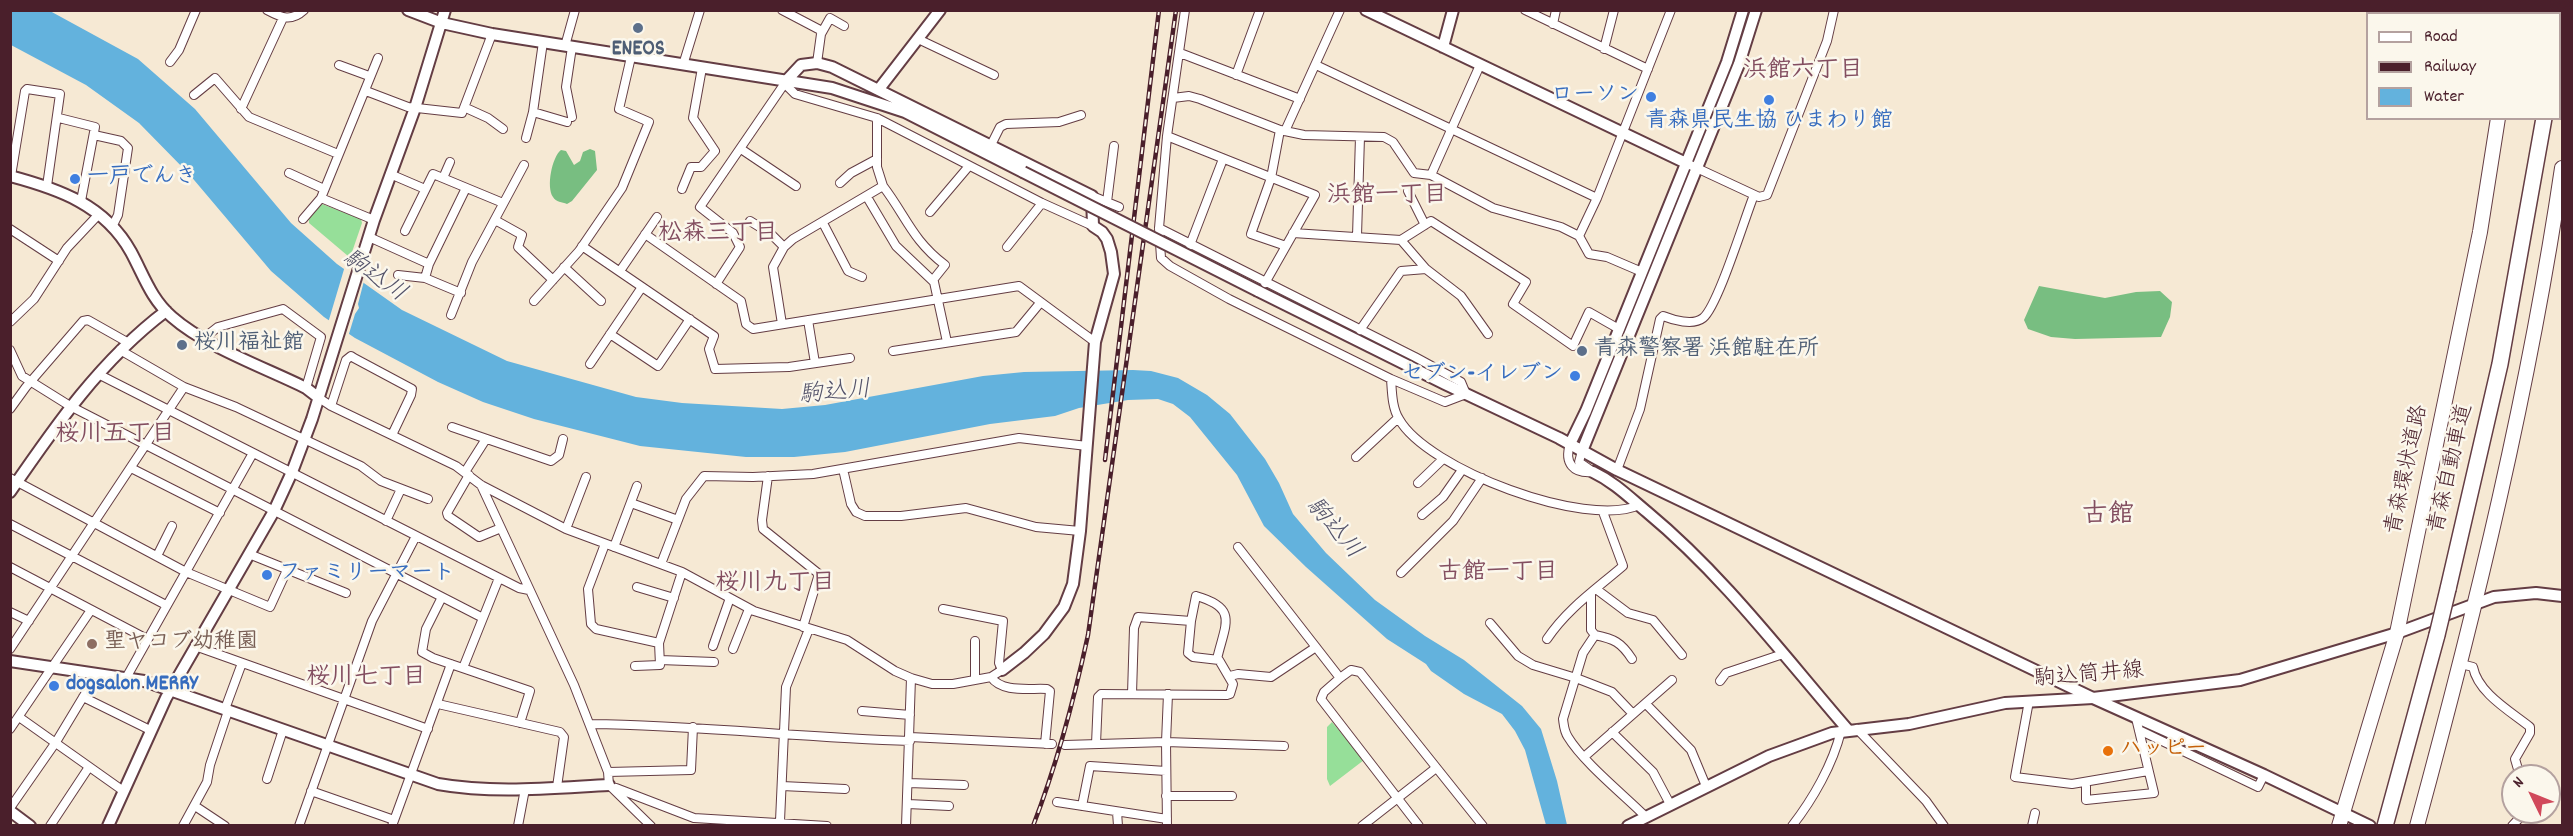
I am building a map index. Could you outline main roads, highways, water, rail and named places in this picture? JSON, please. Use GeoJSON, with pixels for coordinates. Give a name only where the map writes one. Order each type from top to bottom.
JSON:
{"type":"FeatureCollection","features":[{"type":"Feature","properties":{"kind":"highway","name":"青森環状道路"},"geometry":{"type":"LineString","coordinates":[[2341,819],[2397,633],[2480,232],[2498,120]]}},
{"type":"Feature","properties":{"kind":"highway","name":"青森自動車道"},"geometry":{"type":"LineString","coordinates":[[2385,825],[2437,635],[2500,364],[2544,120]]}},
{"type":"Feature","properties":{"kind":"highway"},"geometry":{"type":"LineString","coordinates":[[2417,825],[2461,664],[2520,409],[2562,168]]}},
{"type":"Feature","properties":{"kind":"water"},"geometry":{"type":"Polygon","coordinates":[[[11,11],[50,11],[138,59],[195,109],[291,223],[337,264],[402,310],[507,361],[636,397],[682,403],[782,409],[825,405],[983,376],[1024,372],[1133,370],[1151,371],[1178,378],[1207,395],[1230,414],[1265,459],[1293,514],[1326,553],[1375,600],[1425,636],[1464,660],[1522,706],[1541,729],[1557,781],[1567,825],[1546,825],[1525,750],[1515,731],[1502,714],[1464,694],[1431,671],[1426,664],[1387,639],[1306,567],[1264,526],[1237,475],[1190,417],[1173,404],[1158,399],[1128,400],[1079,408],[1055,416],[990,424],[845,452],[794,457],[746,457],[640,446],[534,419],[483,402],[438,382],[355,338],[324,317],[271,271],[189,174],[139,123],[86,85],[11,45],[11,11]]]}},
{"type":"Feature","properties":{"kind":"railway"},"geometry":{"type":"LineString","coordinates":[[1105,460],[1159,10]]}},
{"type":"Feature","properties":{"kind":"railway"},"geometry":{"type":"LineString","coordinates":[[1033,826],[1064,732],[1088,635],[1176,10]]}},
{"type":"Feature","properties":{"kind":"place","name":"ENEOS"},"geometry":{"type":"Point","coordinates":[638,28]}},
{"type":"Feature","properties":{"kind":"place","name":"ローソン"},"geometry":{"type":"Point","coordinates":[1651,97]}},
{"type":"Feature","properties":{"kind":"place","name":"青森県民生協 ひまわり館"},"geometry":{"type":"Point","coordinates":[1769,100]}},
{"type":"Feature","properties":{"kind":"place","name":"一戸でんき"},"geometry":{"type":"Point","coordinates":[75,179]}},
{"type":"Feature","properties":{"kind":"place","name":"桜川福祉館"},"geometry":{"type":"Point","coordinates":[182,345]}},
{"type":"Feature","properties":{"kind":"place","name":"青森警察署 浜館駐在所"},"geometry":{"type":"Point","coordinates":[1582,351]}},
{"type":"Feature","properties":{"kind":"place","name":"セブン-イレブン"},"geometry":{"type":"Point","coordinates":[1575,376]}},
{"type":"Feature","properties":{"kind":"place","name":"ファミリーマート"},"geometry":{"type":"Point","coordinates":[267,575]}},
{"type":"Feature","properties":{"kind":"place","name":"聖ヤコブ幼稚園"},"geometry":{"type":"Point","coordinates":[92,644]}},
{"type":"Feature","properties":{"kind":"place","name":"dogsalon MERRY"},"geometry":{"type":"Point","coordinates":[54,686]}},
{"type":"Feature","properties":{"kind":"place","name":"ハッピー"},"geometry":{"type":"Point","coordinates":[2108,751]}},
{"type":"Feature","properties":{"kind":"district","name":"浜館六丁目"},"geometry":{"type":"Point","coordinates":[1803,73]}},
{"type":"Feature","properties":{"kind":"district","name":"浜館一丁目"},"geometry":{"type":"Point","coordinates":[1387,198]}},
{"type":"Feature","properties":{"kind":"district","name":"松森三丁目"},"geometry":{"type":"Point","coordinates":[718,236]}},
{"type":"Feature","properties":{"kind":"district","name":"桜川五丁目"},"geometry":{"type":"Point","coordinates":[115,437]}},
{"type":"Feature","properties":{"kind":"district","name":"古館"},"geometry":{"type":"Point","coordinates":[2108,517]}},
{"type":"Feature","properties":{"kind":"district","name":"古館一丁目"},"geometry":{"type":"Point","coordinates":[1498,575]}},
{"type":"Feature","properties":{"kind":"district","name":"桜川九丁目"},"geometry":{"type":"Point","coordinates":[775,586]}},
{"type":"Feature","properties":{"kind":"district","name":"桜川七丁目"},"geometry":{"type":"Point","coordinates":[366,680]}},
{"type":"Feature","properties":{"kind":"water label","name":"駒込川"},"geometry":{"type":"Point","coordinates":[373,278]}},
{"type":"Feature","properties":{"kind":"water label","name":"駒込川"},"geometry":{"type":"Point","coordinates":[835,395]}},
{"type":"Feature","properties":{"kind":"water label","name":"駒込川"},"geometry":{"type":"Point","coordinates":[1332,530]}}]}
